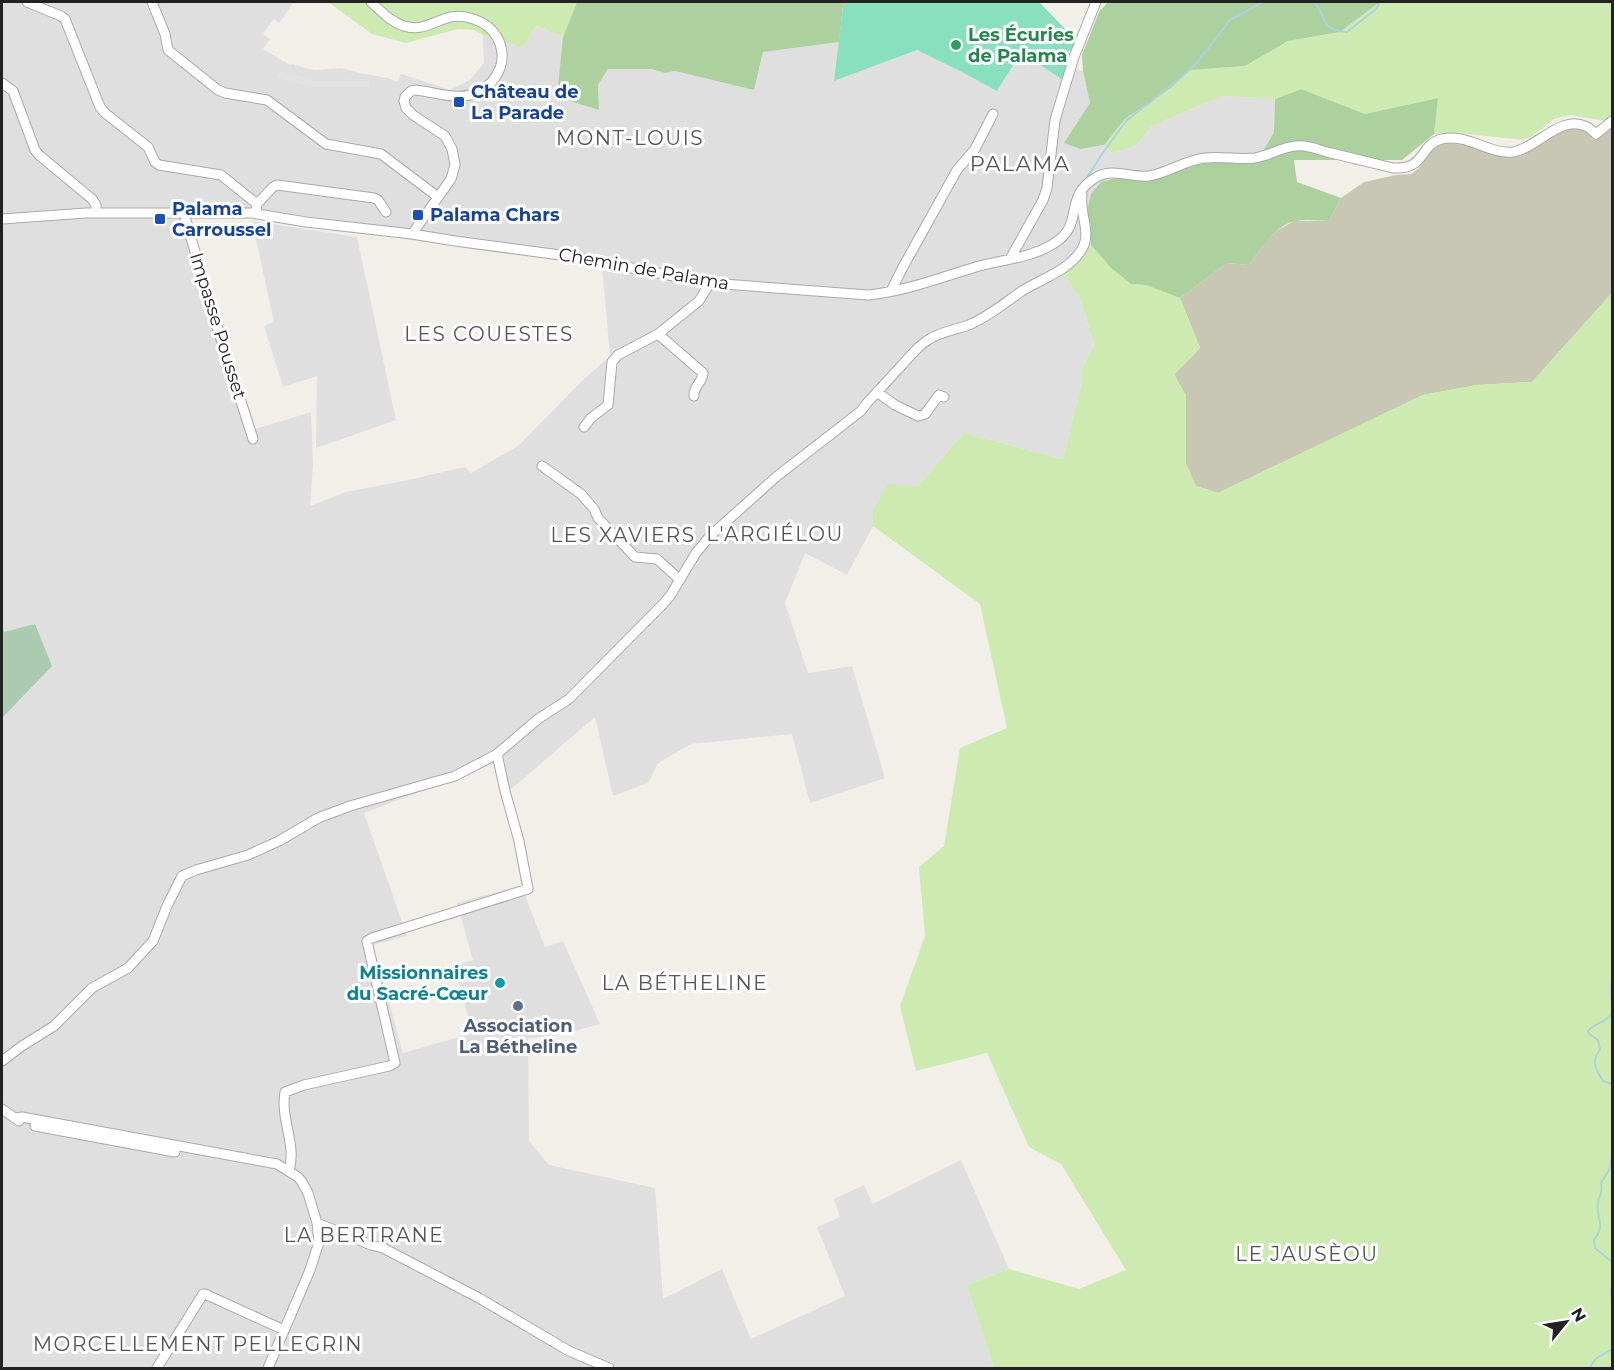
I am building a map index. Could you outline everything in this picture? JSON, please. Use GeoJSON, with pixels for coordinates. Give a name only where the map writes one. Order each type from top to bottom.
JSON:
{"type":"FeatureCollection","features":[{"type":"Feature","properties":{"kind":"street"},"geometry":{"type":"LineString","coordinates":[[27,2],[65,19],[100,107],[148,147],[155,162],[159,165],[222,175],[256,209],[277,185],[374,198],[386,212]]}},
{"type":"Feature","properties":{"kind":"street"},"geometry":{"type":"LineString","coordinates":[[152,2],[165,34],[168,51],[218,90],[267,100],[326,144],[381,154],[438,197]]}},
{"type":"Feature","properties":{"kind":"street"},"geometry":{"type":"LineString","coordinates":[[371,2],[389,18],[404,27],[420,28],[452,17],[468,18],[491,29],[499,41],[502,52],[500,68],[495,78],[484,89],[458,98],[416,90],[411,91],[405,97],[405,104],[409,112],[445,136],[452,149],[454,170],[451,179],[412,234]]}},
{"type":"Feature","properties":{"kind":"street"},"geometry":{"type":"LineString","coordinates":[[1010,259],[1043,200],[1047,188],[1055,120],[1074,57],[1096,2]]}},
{"type":"Feature","properties":{"kind":"street"},"geometry":{"type":"LineString","coordinates":[[2,83],[13,91],[35,150],[92,199],[96,205],[96,213]]}},
{"type":"Feature","properties":{"kind":"street"},"geometry":{"type":"LineString","coordinates":[[891,291],[957,170],[975,149],[993,114]]}},
{"type":"Feature","properties":{"kind":"street"},"geometry":{"type":"LineString","coordinates":[[2,1061],[54,1026],[92,988],[128,968],[153,941],[182,876],[248,855],[279,841],[318,818],[350,806],[455,776],[497,754],[538,719],[569,699],[670,596],[696,553],[710,536],[776,477],[861,411],[916,349],[928,339],[971,324],[1077,256],[1085,241],[1081,201],[1083,188],[1098,176],[1108,173],[1151,176],[1205,158],[1255,158],[1304,146],[1403,169],[1410,167],[1430,146],[1443,138],[1466,140],[1503,152],[1512,152],[1536,143],[1560,127],[1584,125],[1596,134],[1612,122]]}},
{"type":"Feature","properties":{"kind":"street","name":"Chemin de Palama"},"geometry":{"type":"LineString","coordinates":[[2,219],[96,213],[184,213],[256,209],[306,222],[575,257],[710,283],[868,295],[891,291],[1039,250],[1061,238],[1068,230],[1073,218],[1075,202],[1083,188]]}},
{"type":"Feature","properties":{"kind":"street","name":"Impasse Pousset"},"geometry":{"type":"LineString","coordinates":[[184,213],[212,311],[253,439]]}},
{"type":"Feature","properties":{"kind":"street"},"geometry":{"type":"LineString","coordinates":[[584,427],[591,418],[608,405],[612,362],[618,355],[658,334],[699,301],[710,283]]}},
{"type":"Feature","properties":{"kind":"street"},"geometry":{"type":"LineString","coordinates":[[658,334],[703,372],[703,378],[694,389],[694,396]]}},
{"type":"Feature","properties":{"kind":"street"},"geometry":{"type":"LineString","coordinates":[[877,392],[895,405],[918,416],[925,414],[939,395],[944,397]]}},
{"type":"Feature","properties":{"kind":"street"},"geometry":{"type":"LineString","coordinates":[[542,466],[581,494],[594,509],[597,518],[635,557],[657,559],[679,579]]}},
{"type":"Feature","properties":{"kind":"street"},"geometry":{"type":"LineString","coordinates":[[286,1170],[293,1159],[286,1119],[285,1092],[304,1085],[395,1063],[367,941],[528,889],[519,841],[497,754]]}},
{"type":"Feature","properties":{"kind":"street"},"geometry":{"type":"LineString","coordinates":[[2,1109],[21,1123],[69,1129],[286,1170],[298,1177],[308,1194],[317,1223],[318,1248],[268,1368]]}},
{"type":"Feature","properties":{"kind":"street"},"geometry":{"type":"LineString","coordinates":[[317,1223],[383,1248],[479,1298],[568,1351],[609,1368]]}},
{"type":"Feature","properties":{"kind":"street"},"geometry":{"type":"LineString","coordinates":[[157,1368],[203,1294],[284,1330]]}},
{"type":"Feature","properties":{"kind":"shaded area"},"geometry":{"type":"Polygon","coordinates":[[[2,2],[294,2],[279,23],[274,19],[263,34],[270,39],[263,49],[290,65],[314,70],[342,68],[397,82],[401,74],[450,90],[470,80],[484,63],[483,35],[522,48],[536,26],[563,37],[562,56],[599,110],[598,85],[608,69],[652,69],[665,73],[675,71],[754,90],[763,52],[839,42],[834,81],[917,50],[1021,51],[1063,81],[1068,67],[1083,71],[1090,103],[1080,149],[1104,145],[1112,153],[1136,146],[1152,126],[1222,96],[1275,99],[1274,132],[1257,162],[1206,163],[1189,166],[1153,180],[1117,178],[1087,212],[1091,227],[1091,245],[1076,262],[1062,272],[1080,298],[1094,345],[1082,368],[1081,385],[1063,459],[964,433],[917,487],[873,511],[873,526],[847,575],[805,553],[785,603],[808,673],[852,666],[885,778],[810,803],[792,734],[691,744],[658,763],[648,783],[613,796],[595,717],[502,797],[493,764],[364,813],[407,936],[373,945],[403,1053],[473,1033],[454,966],[473,960],[457,903],[521,885],[545,947],[563,941],[600,1024],[561,1035],[528,1038],[529,1141],[549,1165],[655,1188],[663,1299],[722,1269],[751,1339],[845,1296],[817,1227],[840,1217],[834,1199],[864,1185],[873,1204],[961,1160],[1009,1269],[967,1285],[994,1368],[2,1368],[2,2]],[[238,207],[186,208],[252,430],[311,412],[313,464],[310,506],[346,492],[465,467],[471,473],[518,446],[610,356],[602,266],[404,239],[405,229],[238,207]]]}},
{"type":"Feature","properties":{"kind":"shaded area"},"geometry":{"type":"Polygon","coordinates":[[[278,71],[318,80],[369,79],[369,87],[311,87],[276,78],[278,71]]]}},
{"type":"Feature","properties":{"kind":"shaded area"},"geometry":{"type":"Polygon","coordinates":[[[1574,128],[1585,130],[1594,140],[1612,128],[1612,293],[1532,382],[1477,385],[1423,395],[1218,493],[1196,486],[1186,464],[1186,396],[1174,374],[1200,348],[1180,298],[1227,263],[1249,265],[1266,241],[1278,230],[1294,221],[1329,221],[1341,198],[1364,182],[1411,174],[1419,168],[1434,147],[1445,143],[1465,145],[1503,155],[1519,156],[1555,134],[1574,128]]]}},
{"type":"Feature","properties":{"kind":"shaded area"},"geometry":{"type":"Polygon","coordinates":[[[252,221],[357,237],[396,420],[316,448],[317,376],[283,387],[264,326],[274,322],[252,221]]]}},
{"type":"Feature","properties":{"kind":"green space"},"geometry":{"type":"Polygon","coordinates":[[[328,2],[577,2],[563,37],[536,26],[522,48],[474,30],[458,29],[406,43],[372,34],[328,2]]]}},
{"type":"Feature","properties":{"kind":"green space"},"geometry":{"type":"Polygon","coordinates":[[[577,2],[851,2],[843,6],[839,42],[763,52],[754,90],[675,71],[665,73],[652,69],[608,69],[598,85],[599,110],[557,97],[563,37],[577,2]]]}},
{"type":"Feature","properties":{"kind":"green space","name":"Les Écuries de Palama"},"geometry":{"type":"Polygon","coordinates":[[[851,2],[1039,2],[1076,40],[1072,51],[1068,52],[1071,56],[1064,81],[1021,52],[997,91],[917,50],[834,81],[843,6],[851,2]]]}},
{"type":"Feature","properties":{"kind":"green space"},"geometry":{"type":"Polygon","coordinates":[[[1108,2],[1380,2],[1340,32],[1288,41],[1245,66],[1190,70],[1171,88],[1125,119],[1104,145],[1080,149],[1064,143],[1090,103],[1082,55],[1099,12],[1108,2]]]}},
{"type":"Feature","properties":{"kind":"green space"},"geometry":{"type":"Polygon","coordinates":[[[1380,2],[1612,2],[1612,128],[1605,121],[1571,115],[1554,119],[1533,136],[1523,140],[1457,133],[1434,134],[1437,98],[1365,114],[1301,89],[1275,99],[1222,96],[1152,126],[1136,146],[1112,153],[1104,145],[1125,119],[1171,88],[1190,70],[1245,66],[1288,41],[1340,32],[1380,2]]]}},
{"type":"Feature","properties":{"kind":"green space"},"geometry":{"type":"Polygon","coordinates":[[[1301,89],[1365,114],[1438,98],[1434,134],[1402,160],[1294,160],[1297,182],[1341,198],[1329,221],[1304,220],[1289,223],[1275,232],[1249,265],[1227,263],[1180,298],[1146,285],[1131,284],[1111,268],[1091,245],[1091,227],[1087,212],[1091,194],[1101,182],[1117,178],[1153,180],[1189,166],[1206,163],[1257,162],[1274,132],[1275,99],[1301,89]]]}},
{"type":"Feature","properties":{"kind":"green space"},"geometry":{"type":"Polygon","coordinates":[[[1091,245],[1111,268],[1131,284],[1148,285],[1180,298],[1200,348],[1174,374],[1186,396],[1186,464],[1196,486],[1218,493],[1423,395],[1477,385],[1532,382],[1612,293],[1612,1368],[994,1368],[967,1285],[1009,1269],[1079,1289],[1126,1270],[1061,1164],[1029,1147],[987,1053],[916,1071],[900,1006],[925,936],[919,867],[944,846],[960,748],[1007,728],[980,604],[873,526],[873,511],[888,484],[917,487],[964,433],[1063,459],[1081,385],[1082,368],[1094,345],[1080,298],[1062,272],[1076,262],[1091,245]]]}},
{"type":"Feature","properties":{"kind":"green space"},"geometry":{"type":"Polygon","coordinates":[[[35,624],[52,666],[2,718],[2,627],[4,632],[35,624]]]}},
{"type":"Feature","properties":{"kind":"waterway"},"geometry":{"type":"LineString","coordinates":[[1086,179],[1126,121],[1196,64],[1230,20],[1263,2]]}},
{"type":"Feature","properties":{"kind":"waterway"},"geometry":{"type":"LineString","coordinates":[[1314,2],[1328,26],[1347,32],[1376,9],[1380,2]]}},
{"type":"Feature","properties":{"kind":"waterway"},"geometry":{"type":"LineString","coordinates":[[1612,977],[1612,1008]]}},
{"type":"Feature","properties":{"kind":"waterway"},"geometry":{"type":"LineString","coordinates":[[1612,1014],[1588,1031],[1598,1040],[1600,1049],[1595,1062],[1596,1069],[1603,1081],[1612,1084]]}},
{"type":"Feature","properties":{"kind":"waterway"},"geometry":{"type":"LineString","coordinates":[[1612,1156],[1610,1168],[1601,1183],[1597,1208],[1600,1229],[1594,1240],[1595,1248],[1612,1262]]}},
{"type":"Feature","properties":{"kind":"waterway"},"geometry":{"type":"LineString","coordinates":[[1612,1287],[1612,1304]]}},
{"type":"Feature","properties":{"kind":"waterway"},"geometry":{"type":"LineString","coordinates":[[1590,1368],[1597,1358],[1612,1349]]}},
{"type":"Feature","properties":{"kind":"place","name":"Les Écuries de Palama"},"geometry":{"type":"Point","coordinates":[956,45]}},
{"type":"Feature","properties":{"kind":"place","name":"Château de La Parade"},"geometry":{"type":"Point","coordinates":[459,102]}},
{"type":"Feature","properties":{"kind":"place","name":"Palama Chars"},"geometry":{"type":"Point","coordinates":[418,215]}},
{"type":"Feature","properties":{"kind":"place","name":"Palama Carroussel"},"geometry":{"type":"Point","coordinates":[160,219]}},
{"type":"Feature","properties":{"kind":"place","name":"Missionnaires du Sacré-Cœur"},"geometry":{"type":"Point","coordinates":[500,983]}},
{"type":"Feature","properties":{"kind":"place","name":"Association La Bétheline"},"geometry":{"type":"Point","coordinates":[518,1006]}},
{"type":"Feature","properties":{"kind":"district","name":"MONT-LOUIS"},"geometry":{"type":"Point","coordinates":[630,138]}},
{"type":"Feature","properties":{"kind":"district","name":"PALAMA"},"geometry":{"type":"Point","coordinates":[1020,164]}},
{"type":"Feature","properties":{"kind":"district","name":"LES COUESTES"},"geometry":{"type":"Point","coordinates":[489,334]}},
{"type":"Feature","properties":{"kind":"district","name":"L'ARGIÉLOU"},"geometry":{"type":"Point","coordinates":[775,534]}},
{"type":"Feature","properties":{"kind":"district","name":"LES XAVIERS"},"geometry":{"type":"Point","coordinates":[623,535]}},
{"type":"Feature","properties":{"kind":"district","name":"LA BÉTHELINE"},"geometry":{"type":"Point","coordinates":[685,983]}},
{"type":"Feature","properties":{"kind":"district","name":"LA BERTRANE"},"geometry":{"type":"Point","coordinates":[364,1235]}},
{"type":"Feature","properties":{"kind":"district","name":"LE JAUSÈOU"},"geometry":{"type":"Point","coordinates":[1307,1254]}},
{"type":"Feature","properties":{"kind":"district","name":"MORCELLEMENT PELLEGRIN"},"geometry":{"type":"Point","coordinates":[198,1344]}}]}
